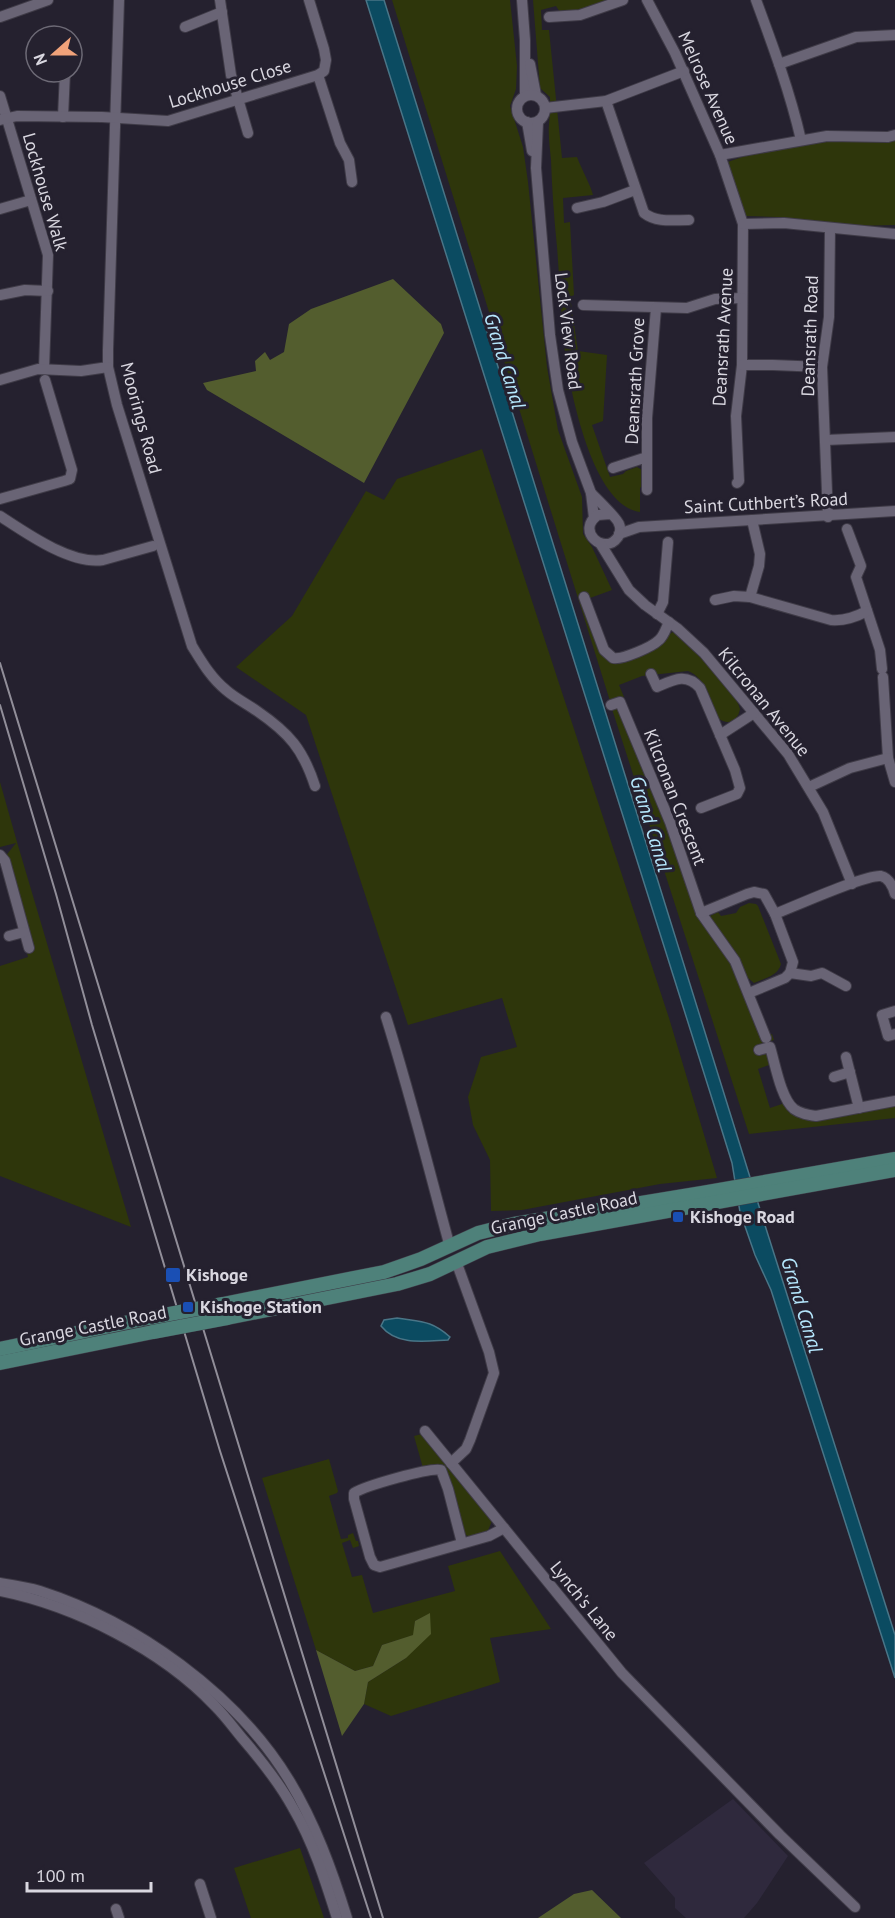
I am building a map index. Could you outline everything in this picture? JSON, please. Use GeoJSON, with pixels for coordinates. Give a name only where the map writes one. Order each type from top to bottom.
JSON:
{"type":"FeatureCollection","features":[{"type":"Feature","properties":{"kind":"main road","name":"Grange Castle Road"},"geometry":{"type":"LineString","coordinates":[[0,1364],[397,1284],[430,1274],[488,1247],[895,1159]]}},
{"type":"Feature","properties":{"kind":"main road","name":"Grange Castle Road"},"geometry":{"type":"LineString","coordinates":[[780,1185],[895,1170]]}},
{"type":"Feature","properties":{"kind":"main road","name":"Grange Castle Road"},"geometry":{"type":"LineString","coordinates":[[0,1349],[384,1272],[450,1247],[478,1233],[514,1224],[705,1199]]}},
{"type":"Feature","properties":{"kind":"street"},"geometry":{"type":"LineString","coordinates":[[0,17],[48,0]]}},
{"type":"Feature","properties":{"kind":"street","name":"Moorings Road"},"geometry":{"type":"LineString","coordinates":[[119,0],[108,367],[117,405],[192,646],[207,671],[226,691],[263,715],[291,739],[303,755],[315,786]]}},
{"type":"Feature","properties":{"kind":"street"},"geometry":{"type":"LineString","coordinates":[[220,0],[231,75],[248,133]]}},
{"type":"Feature","properties":{"kind":"street"},"geometry":{"type":"LineString","coordinates":[[309,0],[326,60],[324,71],[318,75],[340,143],[349,160],[352,182]]}},
{"type":"Feature","properties":{"kind":"street","name":"Lock View Road"},"geometry":{"type":"LineString","coordinates":[[522,0],[530,96],[521,99],[517,107],[519,117],[532,122],[549,335],[558,390],[572,442],[591,493],[594,518]]}},
{"type":"Feature","properties":{"kind":"street"},"geometry":{"type":"LineString","coordinates":[[549,16],[580,15],[623,0]]}},
{"type":"Feature","properties":{"kind":"street","name":"Melrose Avenue"},"geometry":{"type":"LineString","coordinates":[[647,0],[684,71],[733,193]]}},
{"type":"Feature","properties":{"kind":"street"},"geometry":{"type":"LineString","coordinates":[[756,0],[779,64],[801,140]]}},
{"type":"Feature","properties":{"kind":"street"},"geometry":{"type":"LineString","coordinates":[[185,27],[222,12]]}},
{"type":"Feature","properties":{"kind":"street"},"geometry":{"type":"LineString","coordinates":[[779,64],[856,37],[895,35]]}},
{"type":"Feature","properties":{"kind":"street"},"geometry":{"type":"LineString","coordinates":[[545,108],[606,101],[684,71]]}},
{"type":"Feature","properties":{"kind":"street","name":"Lockhouse Close"},"geometry":{"type":"LineString","coordinates":[[3,119],[17,116],[168,121],[318,75]]}},
{"type":"Feature","properties":{"kind":"street"},"geometry":{"type":"LineString","coordinates":[[62,84],[63,117]]}},
{"type":"Feature","properties":{"kind":"street","name":"Lockhouse Walk"},"geometry":{"type":"LineString","coordinates":[[0,96],[3,119],[48,255],[44,374],[72,470],[70,479],[0,499]]}},
{"type":"Feature","properties":{"kind":"street"},"geometry":{"type":"LineString","coordinates":[[530,96],[542,100],[545,108],[543,116],[532,122]]}},
{"type":"Feature","properties":{"kind":"street"},"geometry":{"type":"LineString","coordinates":[[606,101],[644,213],[651,219],[689,220]]}},
{"type":"Feature","properties":{"kind":"street"},"geometry":{"type":"LineString","coordinates":[[720,156],[826,136],[888,137],[895,135]]}},
{"type":"Feature","properties":{"kind":"street"},"geometry":{"type":"LineString","coordinates":[[577,208],[603,202],[635,189]]}},
{"type":"Feature","properties":{"kind":"street","name":"Deansrath Avenue"},"geometry":{"type":"LineString","coordinates":[[733,193],[744,224],[742,365],[735,416],[739,481],[737,483]]}},
{"type":"Feature","properties":{"kind":"street"},"geometry":{"type":"LineString","coordinates":[[0,209],[31,200]]}},
{"type":"Feature","properties":{"kind":"street"},"geometry":{"type":"LineString","coordinates":[[744,224],[784,223],[895,234]]}},
{"type":"Feature","properties":{"kind":"street","name":"Deansrath Road"},"geometry":{"type":"LineString","coordinates":[[828,517],[822,367],[829,317],[830,228]]}},
{"type":"Feature","properties":{"kind":"street"},"geometry":{"type":"LineString","coordinates":[[0,295],[25,290],[48,291]]}},
{"type":"Feature","properties":{"kind":"street"},"geometry":{"type":"LineString","coordinates":[[583,305],[687,308],[715,299],[742,298]]}},
{"type":"Feature","properties":{"kind":"street","name":"Deansrath Grove"},"geometry":{"type":"LineString","coordinates":[[647,490],[648,418],[656,308]]}},
{"type":"Feature","properties":{"kind":"street"},"geometry":{"type":"LineString","coordinates":[[742,365],[822,367]]}},
{"type":"Feature","properties":{"kind":"street"},"geometry":{"type":"LineString","coordinates":[[0,380],[31,370],[44,374],[108,367]]}},
{"type":"Feature","properties":{"kind":"street"},"geometry":{"type":"LineString","coordinates":[[826,440],[895,437]]}},
{"type":"Feature","properties":{"kind":"street","name":"Deansrath Grove"},"geometry":{"type":"LineString","coordinates":[[613,468],[647,457]]}},
{"type":"Feature","properties":{"kind":"street","name":"Lock View Road"},"geometry":{"type":"LineString","coordinates":[[591,493],[610,514]]}},
{"type":"Feature","properties":{"kind":"street","name":"Saint Cuthbert’s Road"},"geometry":{"type":"LineString","coordinates":[[619,534],[639,527],[828,517],[895,511]]}},
{"type":"Feature","properties":{"kind":"street"},"geometry":{"type":"LineString","coordinates":[[602,513],[610,514],[619,522],[619,534],[611,543],[600,543],[592,537],[589,527],[594,518],[602,513]]}},
{"type":"Feature","properties":{"kind":"street"},"geometry":{"type":"LineString","coordinates":[[0,516],[67,554],[88,560],[103,560],[153,546]]}},
{"type":"Feature","properties":{"kind":"street"},"geometry":{"type":"LineString","coordinates":[[750,597],[760,554],[752,520]]}},
{"type":"Feature","properties":{"kind":"street","name":"Saint Cuthbert’s Road"},"geometry":{"type":"LineString","coordinates":[[619,522],[639,527]]}},
{"type":"Feature","properties":{"kind":"street"},"geometry":{"type":"LineString","coordinates":[[848,529],[861,566],[856,577],[880,650],[888,758],[895,782]]}},
{"type":"Feature","properties":{"kind":"street"},"geometry":{"type":"LineString","coordinates":[[657,614],[663,602],[668,542]]}},
{"type":"Feature","properties":{"kind":"street","name":"Kilcronan Avenue"},"geometry":{"type":"LineString","coordinates":[[600,543],[628,590],[704,653],[788,754],[823,812],[852,884]]}},
{"type":"Feature","properties":{"kind":"street","name":"Kilcronan Avenue"},"geometry":{"type":"LineString","coordinates":[[611,543],[615,567]]}},
{"type":"Feature","properties":{"kind":"street"},"geometry":{"type":"LineString","coordinates":[[715,600],[734,596],[750,597],[831,620],[840,620],[867,611]]}},
{"type":"Feature","properties":{"kind":"street"},"geometry":{"type":"LineString","coordinates":[[584,597],[604,634],[606,654],[617,659],[660,640],[669,622]]}},
{"type":"Feature","properties":{"kind":"street"},"geometry":{"type":"LineString","coordinates":[[651,674],[657,687],[680,677],[694,681],[700,688],[735,770],[740,788],[737,794],[701,808]]}},
{"type":"Feature","properties":{"kind":"street","name":"Kilcronan Crescent"},"geometry":{"type":"LineString","coordinates":[[611,705],[620,702],[670,822],[701,913],[735,961],[766,1038]]}},
{"type":"Feature","properties":{"kind":"street"},"geometry":{"type":"LineString","coordinates":[[720,735],[754,713]]}},
{"type":"Feature","properties":{"kind":"street"},"geometry":{"type":"LineString","coordinates":[[809,787],[850,768],[888,758]]}},
{"type":"Feature","properties":{"kind":"street"},"geometry":{"type":"LineString","coordinates":[[0,855],[5,861],[29,948]]}},
{"type":"Feature","properties":{"kind":"street"},"geometry":{"type":"LineString","coordinates":[[775,914],[878,876],[889,881],[895,894]]}},
{"type":"Feature","properties":{"kind":"street"},"geometry":{"type":"LineString","coordinates":[[701,913],[754,892],[764,894],[775,914],[793,962],[790,973],[785,978],[749,993]]}},
{"type":"Feature","properties":{"kind":"street"},"geometry":{"type":"LineString","coordinates":[[9,936],[24,932]]}},
{"type":"Feature","properties":{"kind":"street"},"geometry":{"type":"LineString","coordinates":[[790,973],[811,976],[822,973],[846,986]]}},
{"type":"Feature","properties":{"kind":"street"},"geometry":{"type":"LineString","coordinates":[[895,1011],[882,1015],[888,1036],[895,1034]]}},
{"type":"Feature","properties":{"kind":"street"},"geometry":{"type":"LineString","coordinates":[[386,1017],[410,1093],[450,1247]]}},
{"type":"Feature","properties":{"kind":"street"},"geometry":{"type":"LineString","coordinates":[[759,1050],[770,1047],[784,1093],[793,1109],[804,1115],[816,1116],[895,1101]]}},
{"type":"Feature","properties":{"kind":"street"},"geometry":{"type":"LineString","coordinates":[[846,1057],[859,1108]]}},
{"type":"Feature","properties":{"kind":"street"},"geometry":{"type":"LineString","coordinates":[[834,1077],[850,1072]]}},
{"type":"Feature","properties":{"kind":"street"},"geometry":{"type":"LineString","coordinates":[[451,1463],[466,1449],[494,1373],[489,1352],[456,1262]]}},
{"type":"Feature","properties":{"kind":"street","name":"Lynch's Lane"},"geometry":{"type":"LineString","coordinates":[[425,1431],[622,1673],[776,1831],[855,1907]]}},
{"type":"Feature","properties":{"kind":"street"},"geometry":{"type":"LineString","coordinates":[[462,1543],[441,1470],[424,1471],[354,1493],[374,1565],[380,1567],[489,1536],[504,1528]]}},
{"type":"Feature","properties":{"kind":"street"},"geometry":{"type":"LineString","coordinates":[[0,1582],[38,1590],[82,1607],[126,1629],[181,1666],[234,1712],[264,1744],[311,1821],[329,1863],[347,1918]]}},
{"type":"Feature","properties":{"kind":"street"},"geometry":{"type":"LineString","coordinates":[[0,1592],[57,1606],[120,1636],[140,1647],[183,1678],[214,1705],[257,1755],[293,1807],[321,1868],[337,1918]]}},
{"type":"Feature","properties":{"kind":"street"},"geometry":{"type":"LineString","coordinates":[[200,1884],[211,1918]]}},
{"type":"Feature","properties":{"kind":"shaded area"},"geometry":{"type":"Polygon","coordinates":[[[733,1799],[788,1856],[757,1903],[744,1918],[686,1918],[675,1908],[675,1898],[644,1863],[733,1799]]]}},
{"type":"Feature","properties":{"kind":"green space"},"geometry":{"type":"Polygon","coordinates":[[[392,0],[510,0],[517,66],[516,89],[510,106],[523,147],[528,182],[547,367],[558,430],[582,497],[583,534],[592,547],[612,590],[590,598],[584,593],[579,598],[600,653],[611,663],[624,661],[673,632],[711,669],[737,701],[740,709],[737,717],[732,721],[725,722],[718,718],[704,684],[688,671],[642,676],[619,685],[624,697],[610,701],[392,0]]]}},
{"type":"Feature","properties":{"kind":"green space"},"geometry":{"type":"Polygon","coordinates":[[[533,0],[615,0],[580,12],[560,12],[556,6],[541,10],[542,30],[549,30],[562,158],[577,157],[593,195],[563,198],[564,223],[570,222],[574,295],[570,297],[578,351],[607,355],[603,421],[592,425],[610,477],[637,467],[642,470],[644,484],[640,488],[640,512],[624,505],[610,491],[598,472],[580,424],[569,377],[563,332],[553,204],[549,133],[550,97],[540,88],[533,0]]]}},
{"type":"Feature","properties":{"kind":"green space"},"geometry":{"type":"Polygon","coordinates":[[[895,139],[895,225],[850,226],[777,217],[745,216],[725,163],[744,156],[786,147],[895,139]]]}},
{"type":"Feature","properties":{"kind":"green space"},"geometry":{"type":"Polygon","coordinates":[[[393,279],[441,324],[444,333],[364,483],[207,390],[203,383],[256,371],[255,361],[265,352],[270,360],[284,352],[289,324],[311,309],[393,279]]]}},
{"type":"Feature","properties":{"kind":"green space"},"geometry":{"type":"Polygon","coordinates":[[[482,449],[669,1018],[717,1178],[660,1184],[522,1210],[491,1211],[490,1160],[473,1125],[468,1097],[481,1057],[517,1047],[502,998],[408,1025],[306,715],[236,667],[292,616],[366,491],[384,500],[397,479],[482,449]]]}},
{"type":"Feature","properties":{"kind":"green space"},"geometry":{"type":"Polygon","coordinates":[[[620,708],[668,822],[695,911],[731,961],[762,1037],[772,1034],[774,1040],[758,1045],[769,1055],[772,1072],[769,1065],[758,1069],[770,1108],[782,1104],[781,1099],[796,1116],[895,1105],[895,1118],[749,1134],[612,709],[620,708]]]}},
{"type":"Feature","properties":{"kind":"green space"},"geometry":{"type":"Polygon","coordinates":[[[0,782],[131,1227],[0,1176],[0,966],[28,957],[1,862],[16,843],[0,847],[0,782]]]}},
{"type":"Feature","properties":{"kind":"green space"},"geometry":{"type":"Polygon","coordinates":[[[749,903],[758,906],[781,964],[774,974],[754,983],[748,978],[735,951],[709,919],[718,912],[721,916],[736,913],[740,907],[749,903]]]}},
{"type":"Feature","properties":{"kind":"green space"},"geometry":{"type":"Polygon","coordinates":[[[422,1434],[492,1521],[487,1533],[470,1537],[464,1534],[448,1479],[423,1468],[414,1436],[422,1434]]]}},
{"type":"Feature","properties":{"kind":"green space"},"geometry":{"type":"Polygon","coordinates":[[[329,1459],[338,1491],[329,1496],[341,1539],[348,1538],[348,1535],[353,1533],[359,1546],[353,1548],[350,1540],[342,1543],[352,1577],[362,1575],[373,1613],[455,1591],[448,1566],[500,1551],[551,1629],[490,1638],[500,1682],[391,1716],[364,1704],[368,1682],[406,1658],[430,1614],[415,1621],[414,1635],[382,1645],[373,1666],[355,1671],[316,1650],[262,1478],[329,1459]]]}},
{"type":"Feature","properties":{"kind":"green space"},"geometry":{"type":"Polygon","coordinates":[[[430,1613],[431,1634],[406,1658],[368,1682],[364,1704],[342,1736],[316,1650],[355,1671],[373,1666],[382,1645],[413,1635],[415,1621],[430,1613]]]}},
{"type":"Feature","properties":{"kind":"green space"},"geometry":{"type":"Polygon","coordinates":[[[300,1848],[324,1918],[251,1918],[234,1868],[300,1848]]]}},
{"type":"Feature","properties":{"kind":"green space"},"geometry":{"type":"Polygon","coordinates":[[[592,1890],[621,1918],[538,1918],[574,1894],[592,1890]]]}},
{"type":"Feature","properties":{"kind":"water"},"geometry":{"type":"Polygon","coordinates":[[[366,0],[384,0],[763,1219],[895,1635],[895,1678],[771,1290],[755,1255],[740,1212],[732,1163],[366,0]]]}},
{"type":"Feature","properties":{"kind":"water"},"geometry":{"type":"Polygon","coordinates":[[[397,1318],[431,1325],[450,1337],[448,1340],[412,1341],[395,1337],[381,1326],[384,1320],[397,1318]]]}},
{"type":"Feature","properties":{"kind":"railway"},"geometry":{"type":"LineString","coordinates":[[0,663],[383,1918]]}},
{"type":"Feature","properties":{"kind":"railway"},"geometry":{"type":"LineString","coordinates":[[0,705],[92,1025],[220,1451],[371,1918]]}},
{"type":"Feature","properties":{"kind":"place","name":"Kishoge Road"},"geometry":{"type":"Point","coordinates":[678,1217]}},
{"type":"Feature","properties":{"kind":"place","name":"Kishoge"},"geometry":{"type":"Point","coordinates":[173,1275]}},
{"type":"Feature","properties":{"kind":"place","name":"Kishoge Station"},"geometry":{"type":"Point","coordinates":[188,1307]}},
{"type":"Feature","properties":{"kind":"water label","name":"Grand Canal"},"geometry":{"type":"Point","coordinates":[505,361]}},
{"type":"Feature","properties":{"kind":"water label","name":"Grand Canal"},"geometry":{"type":"Point","coordinates":[651,824]}},
{"type":"Feature","properties":{"kind":"water label","name":"Grand Canal"},"geometry":{"type":"Point","coordinates":[802,1305]}}]}
